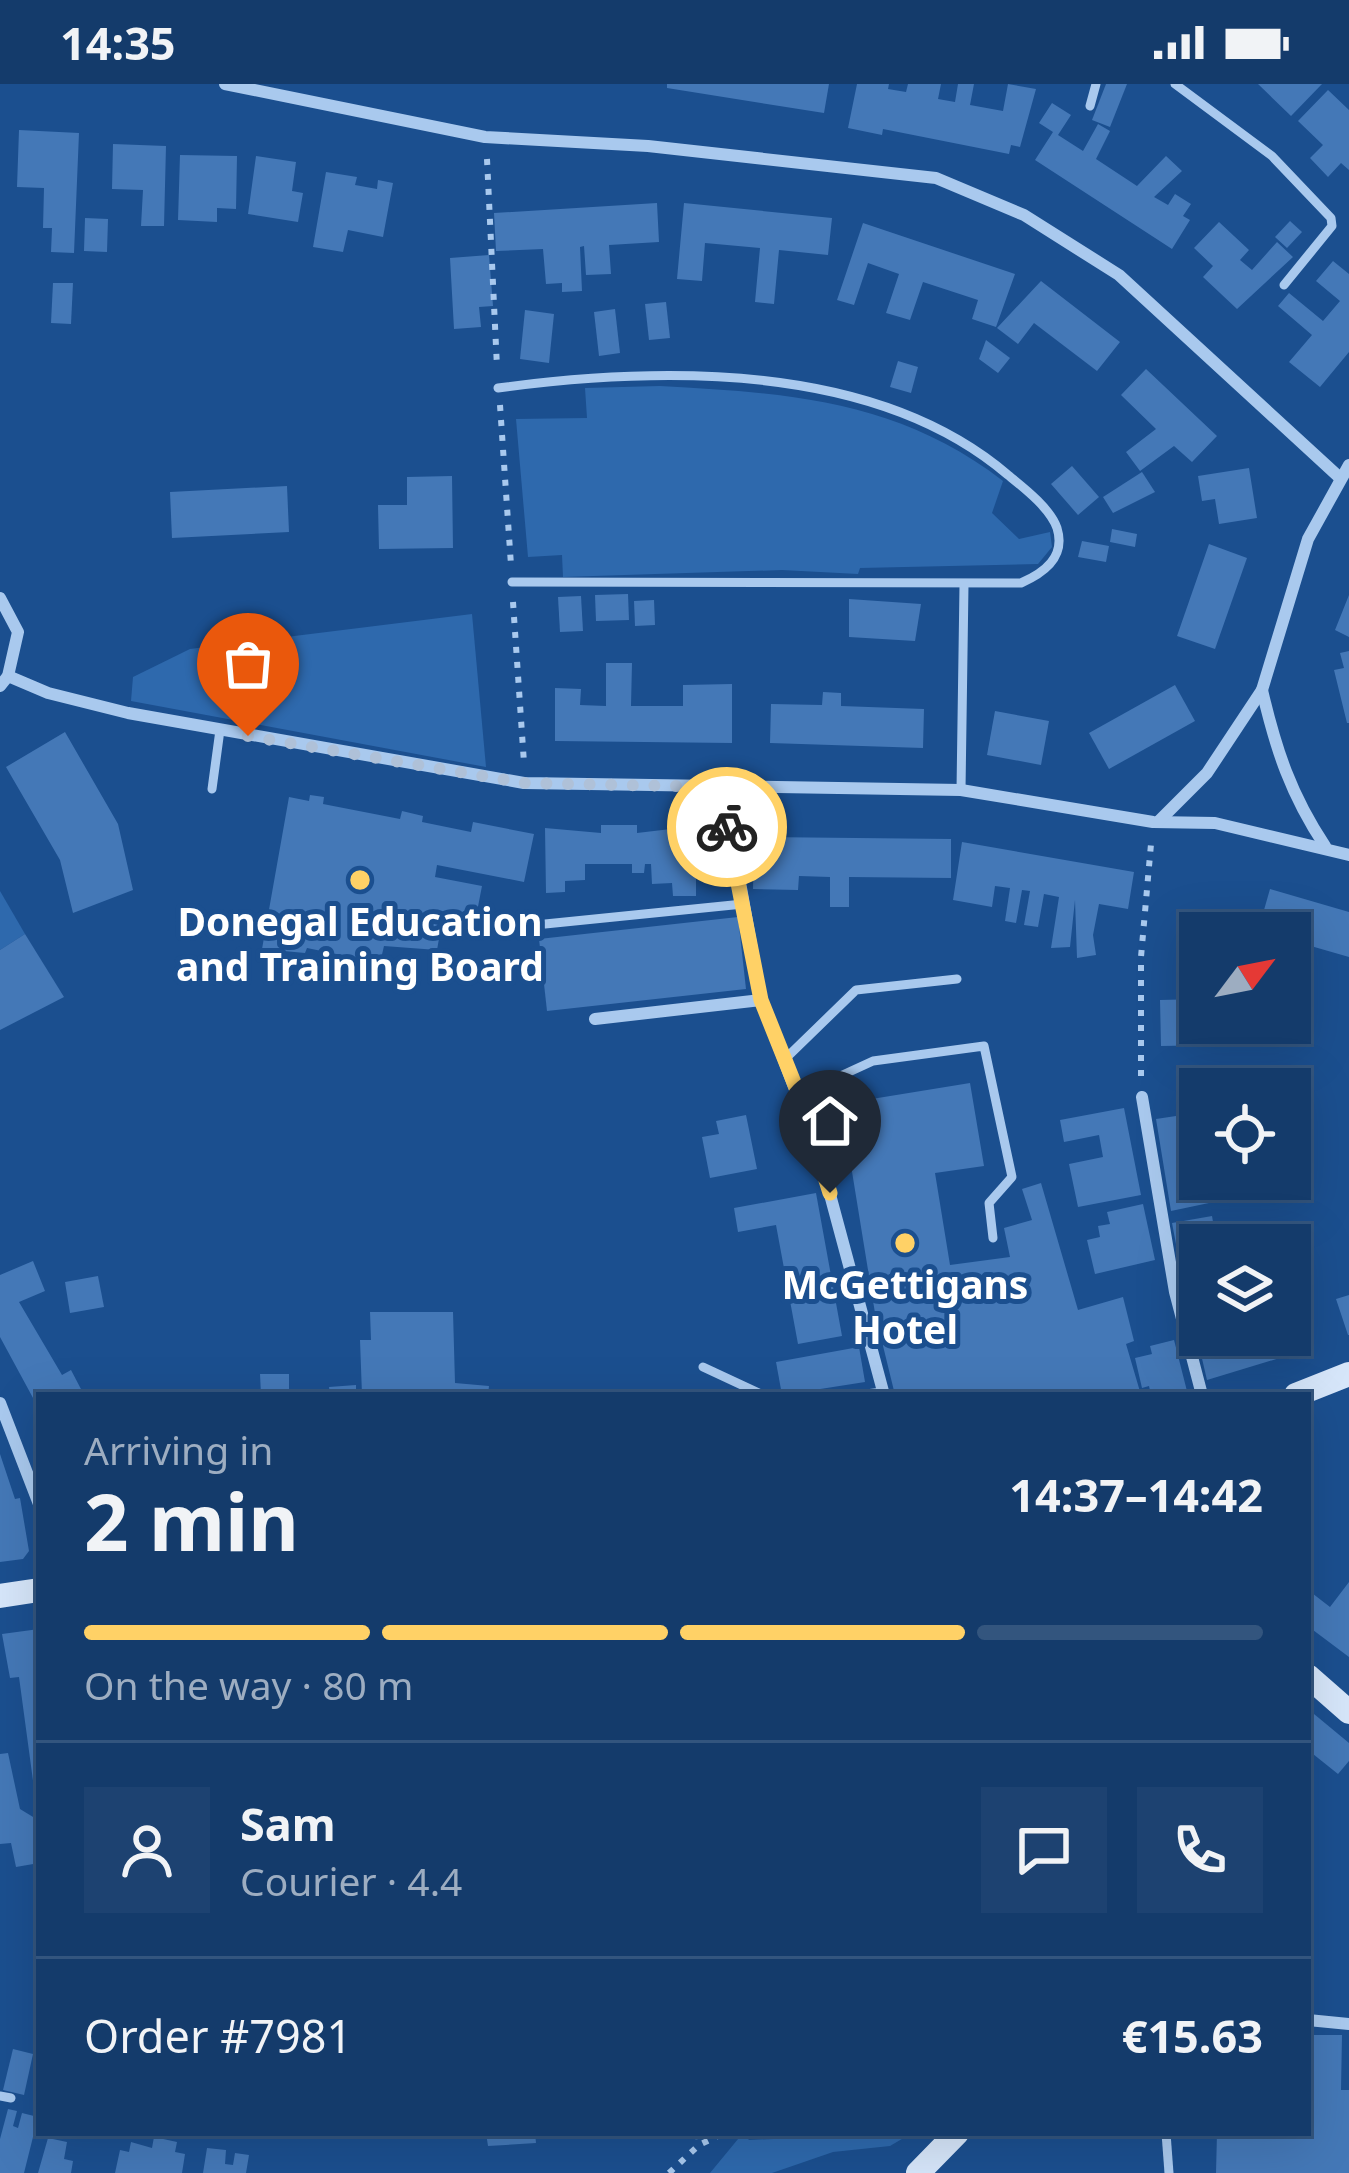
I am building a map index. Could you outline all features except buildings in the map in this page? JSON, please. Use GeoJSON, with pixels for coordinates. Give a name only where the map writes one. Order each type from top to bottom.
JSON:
{"type":"FeatureCollection","features":[{"type":"Feature","properties":{"kind":"street"},"geometry":{"type":"LineString","coordinates":[[225,84],[485,137],[648,146],[937,178],[1024,214],[1119,275],[1339,478]]}},
{"type":"Feature","properties":{"kind":"street"},"geometry":{"type":"LineString","coordinates":[[1155,822],[1208,773],[1262,690],[1308,539],[1349,465]]}},
{"type":"Feature","properties":{"kind":"street"},"geometry":{"type":"LineString","coordinates":[[0,598],[18,632],[4,681],[220,730],[524,783],[961,790],[1155,822],[1215,823],[1349,855]]}},
{"type":"Feature","properties":{"kind":"street"},"geometry":{"type":"LineString","coordinates":[[1262,690],[1280,765],[1295,802],[1325,846]]}},
{"type":"Feature","properties":{"kind":"street"},"geometry":{"type":"LineString","coordinates":[[723,787],[761,1000],[799,1095],[882,1392]]}},
{"type":"Feature","properties":{"kind":"street"},"geometry":{"type":"LineString","coordinates":[[595,1018],[761,1000]]}},
{"type":"Feature","properties":{"kind":"street"},"geometry":{"type":"LineString","coordinates":[[1142,1097],[1175,1292],[1201,1392]]}},
{"type":"Feature","properties":{"kind":"street"},"geometry":{"type":"LineString","coordinates":[[1304,1392],[1349,1374]]}},
{"type":"Feature","properties":{"kind":"street"},"geometry":{"type":"LineString","coordinates":[[0,1403],[36,1496]]}},
{"type":"Feature","properties":{"kind":"street"},"geometry":{"type":"LineString","coordinates":[[0,1597],[36,1591]]}},
{"type":"Feature","properties":{"kind":"street"},"geometry":{"type":"LineString","coordinates":[[1311,1679],[1349,1712]]}},
{"type":"Feature","properties":{"kind":"street"},"geometry":{"type":"LineString","coordinates":[[1311,2020],[1349,2024]]}},
{"type":"Feature","properties":{"kind":"street"},"geometry":{"type":"LineString","coordinates":[[918,2173],[954,2136]]}},
{"type":"Feature","properties":{"kind":"lane"},"geometry":{"type":"LineString","coordinates":[[1090,106],[1096,84]]}},
{"type":"Feature","properties":{"kind":"lane"},"geometry":{"type":"LineString","coordinates":[[1175,84],[1273,156],[1331,218],[1332,226],[1284,285]]}},
{"type":"Feature","properties":{"kind":"lane"},"geometry":{"type":"LineString","coordinates":[[498,388],[582,375],[708,376],[808,389],[909,412],[999,467],[1056,526],[1059,548],[1046,572],[1021,583],[742,578],[512,582]]}},
{"type":"Feature","properties":{"kind":"lane"},"geometry":{"type":"LineString","coordinates":[[961,790],[964,585]]}},
{"type":"Feature","properties":{"kind":"lane"},"geometry":{"type":"LineString","coordinates":[[212,788],[220,730]]}},
{"type":"Feature","properties":{"kind":"lane"},"geometry":{"type":"LineString","coordinates":[[544,924],[743,904]]}},
{"type":"Feature","properties":{"kind":"lane"},"geometry":{"type":"LineString","coordinates":[[784,1060],[856,991],[956,979]]}},
{"type":"Feature","properties":{"kind":"lane"},"geometry":{"type":"LineString","coordinates":[[799,1095],[873,1060],[984,1046],[1012,1177],[989,1203],[993,1238]]}},
{"type":"Feature","properties":{"kind":"lane"},"geometry":{"type":"LineString","coordinates":[[703,1367],[757,1392]]}},
{"type":"Feature","properties":{"kind":"lane"},"geometry":{"type":"LineString","coordinates":[[1166,2136],[1169,2173]]}},
{"type":"Feature","properties":{"kind":"path"},"geometry":{"type":"LineString","coordinates":[[485,137],[524,783]]}},
{"type":"Feature","properties":{"kind":"path"},"geometry":{"type":"LineString","coordinates":[[1142,1097],[1141,957],[1155,822]]}},
{"type":"Feature","properties":{"kind":"path"},"geometry":{"type":"LineString","coordinates":[[698,2136],[699,2145]]}},
{"type":"Feature","properties":{"kind":"path"},"geometry":{"type":"LineString","coordinates":[[669,2173],[699,2145],[718,2136]]}},
{"type":"Feature","properties":{"kind":"shaded area"},"geometry":{"type":"Polygon","coordinates":[[[660,386],[797,398],[882,417],[923,433],[1003,481],[992,513],[1019,539],[1050,532],[1052,547],[1038,564],[860,568],[858,574],[782,570],[563,577],[562,555],[528,557],[516,419],[587,418],[585,388],[660,386]]]}},
{"type":"Feature","properties":{"kind":"shaded area"},"geometry":{"type":"Polygon","coordinates":[[[472,614],[486,767],[131,701],[133,677],[190,649],[472,614]]]}},
{"type":"Feature","properties":{"kind":"shaded area"},"geometry":{"type":"Polygon","coordinates":[[[0,891],[25,934],[0,950],[0,891]]]}},
{"type":"Feature","properties":{"kind":"shaded area"},"geometry":{"type":"Polygon","coordinates":[[[741,2136],[749,2140],[907,2136],[890,2146],[833,2152],[772,2173],[710,2173],[741,2136]]]}},
{"type":"Feature","properties":{"kind":"way so far"},"geometry":{"type":"LineString","coordinates":[[248,736],[524,783],[723,787],[727,827]]}},
{"type":"Feature","properties":{"kind":"place","name":"Donegal Education and Training Board"},"geometry":{"type":"Point","coordinates":[360,880]}},
{"type":"Feature","properties":{"kind":"place","name":"McGettigans Hotel"},"geometry":{"type":"Point","coordinates":[905,1243]}},
{"type":"Feature","properties":{"kind":"route"},"geometry":{"type":"LineString","coordinates":[[727,827],[761,1000],[799,1095],[830,1193]]}}]}
